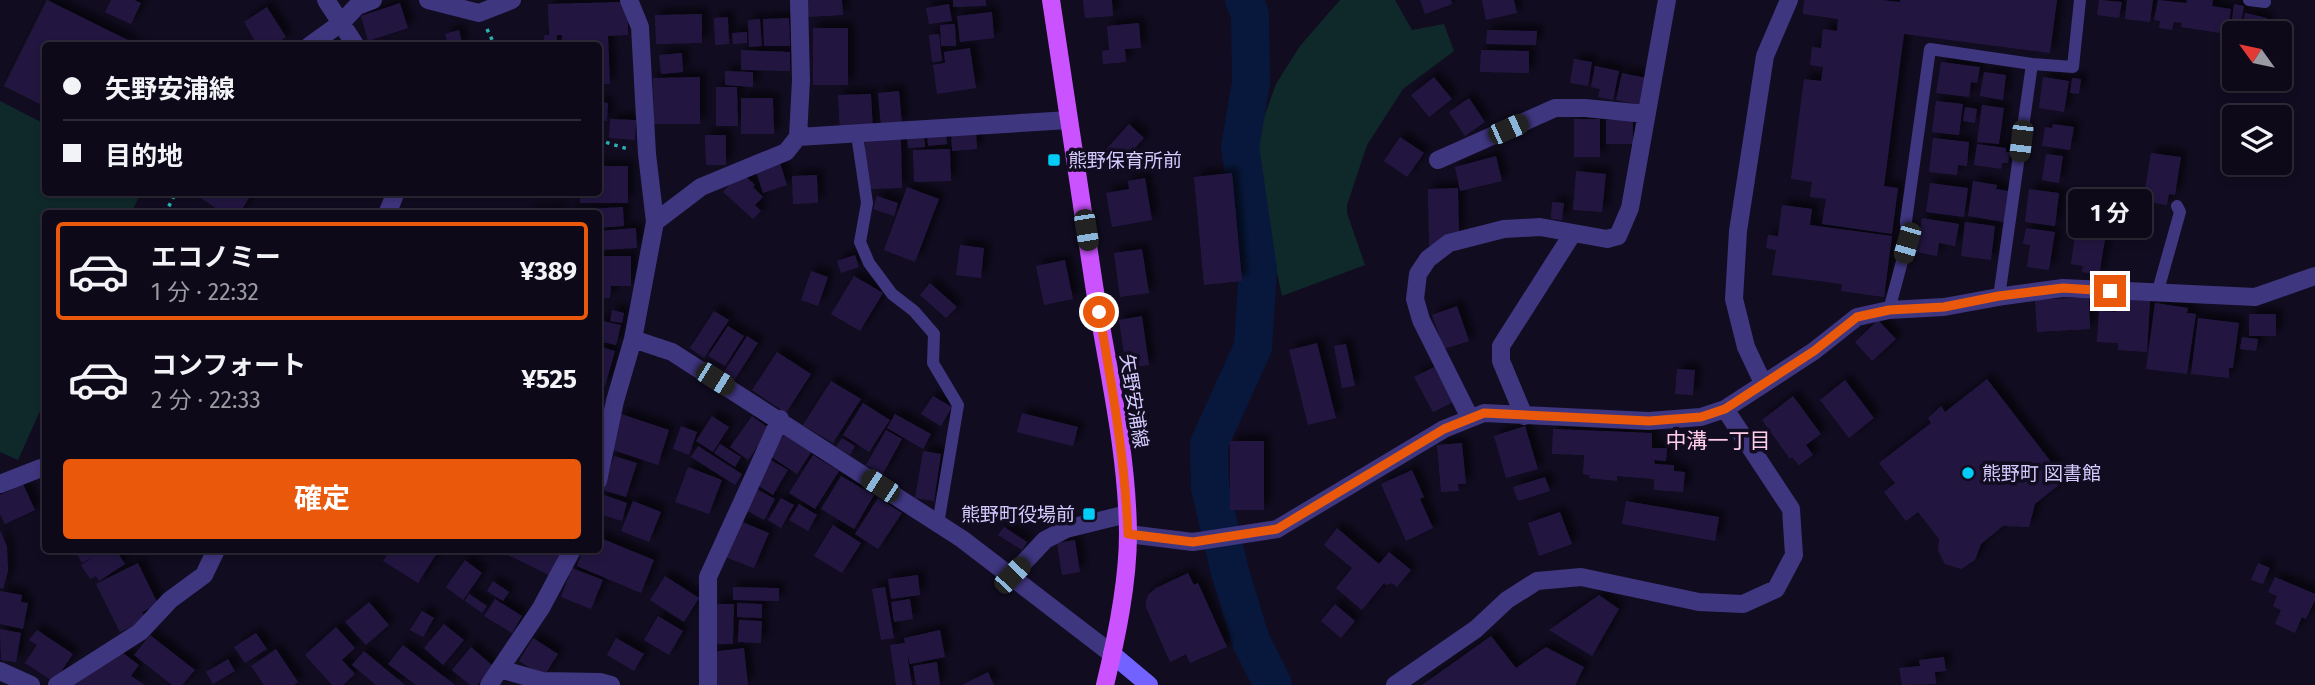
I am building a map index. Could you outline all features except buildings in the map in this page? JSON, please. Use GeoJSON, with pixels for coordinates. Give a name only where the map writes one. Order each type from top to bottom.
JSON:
{"type":"FeatureCollection","features":[{"type":"Feature","properties":{"kind":"main road","name":"矢野安浦線"},"geometry":{"type":"LineString","coordinates":[[1051,0],[1117,420],[1127,513],[1125,575],[1104,685]]}},
{"type":"Feature","properties":{"kind":"street"},"geometry":{"type":"LineString","coordinates":[[326,0],[353,42]]}},
{"type":"Feature","properties":{"kind":"street"},"geometry":{"type":"LineString","coordinates":[[315,42],[341,23],[357,6],[373,0]]}},
{"type":"Feature","properties":{"kind":"street"},"geometry":{"type":"LineString","coordinates":[[428,0],[479,13],[512,0]]}},
{"type":"Feature","properties":{"kind":"street"},"geometry":{"type":"LineString","coordinates":[[602,444],[607,398],[634,338],[655,222],[647,154],[640,27],[629,0]]}},
{"type":"Feature","properties":{"kind":"street"},"geometry":{"type":"LineString","coordinates":[[655,222],[701,187],[786,152],[798,137],[801,80],[799,0]]}},
{"type":"Feature","properties":{"kind":"street"},"geometry":{"type":"LineString","coordinates":[[1470,418],[1421,320],[1415,299],[1418,274],[1428,259],[1449,243],[1504,229],[1539,227],[1607,239],[1618,236],[1629,208],[1667,0]]}},
{"type":"Feature","properties":{"kind":"street"},"geometry":{"type":"LineString","coordinates":[[1763,383],[1746,347],[1734,299],[1738,231],[1765,56],[1789,0]]}},
{"type":"Feature","properties":{"kind":"street"},"geometry":{"type":"LineString","coordinates":[[1438,160],[1555,108],[1646,114]]}},
{"type":"Feature","properties":{"kind":"street"},"geometry":{"type":"LineString","coordinates":[[798,137],[1069,120]]}},
{"type":"Feature","properties":{"kind":"street"},"geometry":{"type":"LineString","coordinates":[[1524,416],[1501,361],[1501,346],[1573,233]]}},
{"type":"Feature","properties":{"kind":"street"},"geometry":{"type":"LineString","coordinates":[[1128,534],[1193,542],[1277,529],[1444,429],[1484,413],[1649,421],[1701,417],[1725,409],[1814,351],[1857,317],[1889,310],[1944,307],[1999,296],[2063,288],[2255,297],[2315,276]]}},
{"type":"Feature","properties":{"kind":"street"},"geometry":{"type":"LineString","coordinates":[[634,338],[672,352],[780,419],[939,524],[1012,575],[1149,685]]}},
{"type":"Feature","properties":{"kind":"street"},"geometry":{"type":"LineString","coordinates":[[1395,685],[1476,629],[1507,600],[1537,581],[1581,577],[1699,602],[1743,604],[1776,589],[1794,555],[1791,509],[1725,409]]}},
{"type":"Feature","properties":{"kind":"street"},"geometry":{"type":"LineString","coordinates":[[708,685],[708,577],[780,419]]}},
{"type":"Feature","properties":{"kind":"street"},"geometry":{"type":"LineString","coordinates":[[0,484],[41,468]]}},
{"type":"Feature","properties":{"kind":"street"},"geometry":{"type":"LineString","coordinates":[[1012,575],[1045,540],[1066,528],[1127,513]]}},
{"type":"Feature","properties":{"kind":"street"},"geometry":{"type":"LineString","coordinates":[[57,685],[140,632],[170,600],[204,575],[215,553]]}},
{"type":"Feature","properties":{"kind":"street"},"geometry":{"type":"LineString","coordinates":[[489,685],[541,608],[570,553]]}},
{"type":"Feature","properties":{"kind":"street"},"geometry":{"type":"LineString","coordinates":[[500,669],[542,681],[600,682],[611,685]]}},
{"type":"Feature","properties":{"kind":"street"},"geometry":{"type":"LineString","coordinates":[[0,671],[31,685]]}},
{"type":"Feature","properties":{"kind":"lane"},"geometry":{"type":"LineString","coordinates":[[1889,310],[1907,243],[1906,220],[1930,50],[2073,67],[2080,0]]}},
{"type":"Feature","properties":{"kind":"lane"},"geometry":{"type":"LineString","coordinates":[[2249,0],[2265,2]]}},
{"type":"Feature","properties":{"kind":"lane"},"geometry":{"type":"LineString","coordinates":[[1999,296],[2032,64]]}},
{"type":"Feature","properties":{"kind":"lane"},"geometry":{"type":"LineString","coordinates":[[857,135],[867,203],[860,242],[869,263],[892,294],[914,312],[934,334],[933,363],[958,405],[939,524]]}},
{"type":"Feature","properties":{"kind":"lane"},"geometry":{"type":"LineString","coordinates":[[2157,293],[2180,212],[2177,206]]}},
{"type":"Feature","properties":{"kind":"path"},"geometry":{"type":"LineString","coordinates":[[602,141],[647,154]]}},
{"type":"Feature","properties":{"kind":"green space"},"geometry":{"type":"Polygon","coordinates":[[[1340,0],[1395,0],[1412,30],[1444,24],[1454,51],[1403,89],[1367,145],[1347,205],[1347,213],[1365,265],[1282,296],[1254,165],[1263,120],[1276,84],[1300,46],[1340,0]]]}},
{"type":"Feature","properties":{"kind":"green space"},"geometry":{"type":"Polygon","coordinates":[[[0,101],[42,122],[42,196],[140,196],[132,210],[42,210],[42,407],[18,460],[0,452],[0,101]]]}},
{"type":"Feature","properties":{"kind":"waterway"},"geometry":{"type":"LineString","coordinates":[[1244,0],[1250,14],[1251,83],[1240,147],[1258,270],[1253,347],[1209,444],[1210,488],[1230,572],[1251,641],[1273,685]]}},
{"type":"Feature","properties":{"kind":"place","name":"熊野保育所前"},"geometry":{"type":"Point","coordinates":[1054,160]}},
{"type":"Feature","properties":{"kind":"place","name":"熊野町 図書館"},"geometry":{"type":"Point","coordinates":[1968,473]}},
{"type":"Feature","properties":{"kind":"place","name":"熊野町役場前"},"geometry":{"type":"Point","coordinates":[1089,514]}},
{"type":"Feature","properties":{"kind":"district","name":"中溝一丁目"},"geometry":{"type":"Point","coordinates":[1718,441]}},
{"type":"Feature","properties":{"kind":"route"},"geometry":{"type":"LineString","coordinates":[[1099,312],[1117,420],[1128,534],[1193,542],[1277,529],[1444,429],[1484,413],[1649,421],[1701,417],[1725,409],[1814,351],[1857,317],[1889,310],[1944,307],[1999,296],[2063,288],[2110,291]]}}]}
